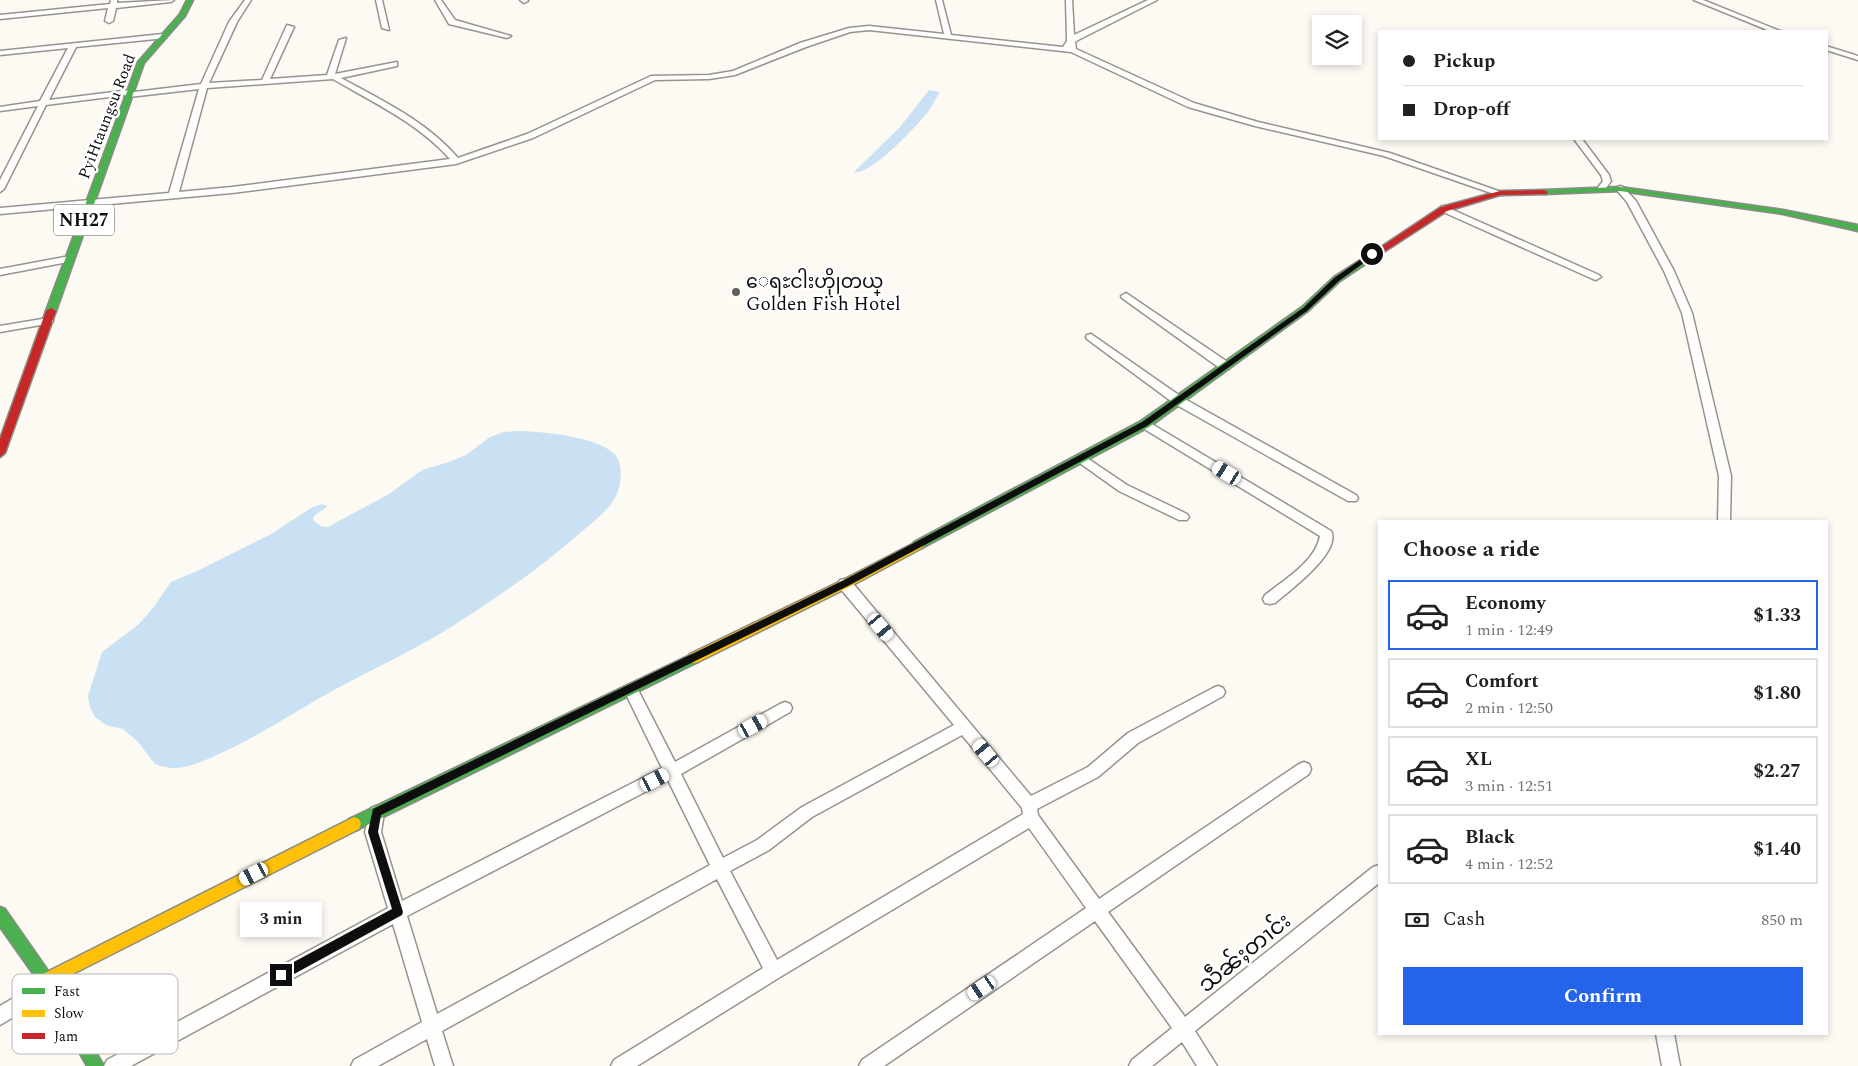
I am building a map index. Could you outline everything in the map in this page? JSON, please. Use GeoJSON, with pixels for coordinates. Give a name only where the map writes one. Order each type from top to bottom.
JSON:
{"type":"FeatureCollection","features":[{"type":"Feature","properties":{"kind":"main road","name":"PyiHtaungsu Road"},"geometry":{"type":"LineString","coordinates":[[0,453],[3,436],[48,321],[141,62],[183,15],[190,0]]}},
{"type":"Feature","properties":{"kind":"main road"},"geometry":{"type":"LineString","coordinates":[[65,974],[376,812],[631,690],[845,584],[1145,424],[1305,309],[1337,279],[1444,209],[1500,193],[1620,189],[1783,212],[1858,228]]}},
{"type":"Feature","properties":{"kind":"main road"},"geometry":{"type":"LineString","coordinates":[[0,914],[42,974]]}},
{"type":"Feature","properties":{"kind":"main road"},"geometry":{"type":"LineString","coordinates":[[89,1054],[96,1066]]}},
{"type":"Feature","properties":{"kind":"street"},"geometry":{"type":"LineString","coordinates":[[0,18],[114,3],[171,0]]}},
{"type":"Feature","properties":{"kind":"street"},"geometry":{"type":"LineString","coordinates":[[173,196],[204,86],[233,22],[248,0]]}},
{"type":"Feature","properties":{"kind":"street"},"geometry":{"type":"LineString","coordinates":[[379,0],[386,28]]}},
{"type":"Feature","properties":{"kind":"street"},"geometry":{"type":"LineString","coordinates":[[438,0],[452,22],[507,36]]}},
{"type":"Feature","properties":{"kind":"street"},"geometry":{"type":"LineString","coordinates":[[939,0],[948,36]]}},
{"type":"Feature","properties":{"kind":"street"},"geometry":{"type":"LineString","coordinates":[[1069,0],[1072,46]]}},
{"type":"Feature","properties":{"kind":"street"},"geometry":{"type":"LineString","coordinates":[[0,210],[242,189],[456,161],[530,136],[654,78],[709,77],[735,73],[803,45],[858,28],[1062,49],[1072,46],[1154,0]]}},
{"type":"Feature","properties":{"kind":"street"},"geometry":{"type":"LineString","coordinates":[[1697,0],[1773,30]]}},
{"type":"Feature","properties":{"kind":"street"},"geometry":{"type":"LineString","coordinates":[[109,21],[114,3]]}},
{"type":"Feature","properties":{"kind":"street"},"geometry":{"type":"LineString","coordinates":[[265,81],[290,27]]}},
{"type":"Feature","properties":{"kind":"street"},"geometry":{"type":"LineString","coordinates":[[0,53],[163,36]]}},
{"type":"Feature","properties":{"kind":"street"},"geometry":{"type":"LineString","coordinates":[[332,77],[343,40]]}},
{"type":"Feature","properties":{"kind":"street"},"geometry":{"type":"LineString","coordinates":[[0,189],[73,45]]}},
{"type":"Feature","properties":{"kind":"street"},"geometry":{"type":"LineString","coordinates":[[1072,46],[1207,111],[1373,150],[1500,193]]}},
{"type":"Feature","properties":{"kind":"street"},"geometry":{"type":"LineString","coordinates":[[1828,49],[1858,58]]}},
{"type":"Feature","properties":{"kind":"street"},"geometry":{"type":"LineString","coordinates":[[0,109],[129,93],[332,77],[394,64]]}},
{"type":"Feature","properties":{"kind":"street"},"geometry":{"type":"LineString","coordinates":[[332,77],[408,119],[447,150],[456,161]]}},
{"type":"Feature","properties":{"kind":"street"},"geometry":{"type":"LineString","coordinates":[[1579,140],[1605,174],[1607,181],[1601,189]]}},
{"type":"Feature","properties":{"kind":"street"},"geometry":{"type":"LineString","coordinates":[[1620,189],[1630,201],[1670,271],[1687,314],[1725,476],[1724,520]]}},
{"type":"Feature","properties":{"kind":"street"},"geometry":{"type":"LineString","coordinates":[[1444,209],[1596,277]]}},
{"type":"Feature","properties":{"kind":"street"},"geometry":{"type":"LineString","coordinates":[[0,272],[70,259]]}},
{"type":"Feature","properties":{"kind":"street"},"geometry":{"type":"LineString","coordinates":[[1126,296],[1225,366]]}},
{"type":"Feature","properties":{"kind":"street"},"geometry":{"type":"LineString","coordinates":[[0,329],[48,321]]}},
{"type":"Feature","properties":{"kind":"street"},"geometry":{"type":"LineString","coordinates":[[1090,337],[1179,401],[1352,498]]}},
{"type":"Feature","properties":{"kind":"street"},"geometry":{"type":"LineString","coordinates":[[1145,424],[1327,534],[1327,541],[1305,571],[1270,599]]}},
{"type":"Feature","properties":{"kind":"street"},"geometry":{"type":"LineString","coordinates":[[1081,458],[1123,488],[1182,517]]}},
{"type":"Feature","properties":{"kind":"street"},"geometry":{"type":"LineString","coordinates":[[845,584],[964,727],[1030,812],[1208,1066]]}},
{"type":"Feature","properties":{"kind":"street"},"geometry":{"type":"LineString","coordinates":[[631,690],[774,971]]}},
{"type":"Feature","properties":{"kind":"street"},"geometry":{"type":"LineString","coordinates":[[620,1066],[1093,772],[1133,738],[1218,692]]}},
{"type":"Feature","properties":{"kind":"street"},"geometry":{"type":"LineString","coordinates":[[178,1031],[398,912],[672,771],[785,708]]}},
{"type":"Feature","properties":{"kind":"street"},"geometry":{"type":"LineString","coordinates":[[360,1066],[763,846],[807,812],[964,727]]}},
{"type":"Feature","properties":{"kind":"street"},"geometry":{"type":"LineString","coordinates":[[868,1066],[1304,769]]}},
{"type":"Feature","properties":{"kind":"street"},"geometry":{"type":"LineString","coordinates":[[376,812],[373,832],[444,1066]]}},
{"type":"Feature","properties":{"kind":"street","name":"သဵၼ်ႈတၢင်း"},"geometry":{"type":"LineString","coordinates":[[1138,1066],[1378,874]]}},
{"type":"Feature","properties":{"kind":"street"},"geometry":{"type":"LineString","coordinates":[[0,1016],[12,1008]]}},
{"type":"Feature","properties":{"kind":"street"},"geometry":{"type":"LineString","coordinates":[[1665,1035],[1671,1066]]}},
{"type":"Feature","properties":{"kind":"street"},"geometry":{"type":"LineString","coordinates":[[113,1066],[135,1054]]}},
{"type":"Feature","properties":{"kind":"water"},"geometry":{"type":"Polygon","coordinates":[[[929,90],[940,92],[930,109],[916,125],[883,158],[862,171],[854,172],[900,127],[929,90]]]}},
{"type":"Feature","properties":{"kind":"water"},"geometry":{"type":"Polygon","coordinates":[[[517,431],[571,436],[599,444],[610,450],[617,457],[621,470],[620,481],[614,499],[603,512],[535,570],[499,596],[416,647],[336,689],[247,740],[192,765],[174,768],[155,764],[138,742],[123,729],[106,725],[95,717],[90,707],[88,696],[102,652],[139,624],[171,582],[271,534],[311,508],[322,504],[328,506],[314,516],[313,520],[321,526],[328,527],[389,494],[422,470],[466,455],[490,437],[504,432],[517,431]]]}},
{"type":"Feature","properties":{"kind":"traffic: fast"},"geometry":{"type":"LineString","coordinates":[[51,311],[141,62],[183,15],[190,0]]}},
{"type":"Feature","properties":{"kind":"traffic: fast"},"geometry":{"type":"LineString","coordinates":[[1544,192],[1620,189],[1783,212],[1858,228]]}},
{"type":"Feature","properties":{"kind":"traffic: fast"},"geometry":{"type":"LineString","coordinates":[[918,545],[1145,424],[1305,309],[1337,279],[1373,255]]}},
{"type":"Feature","properties":{"kind":"traffic: fast"},"geometry":{"type":"LineString","coordinates":[[354,824],[694,658]]}},
{"type":"Feature","properties":{"kind":"traffic: fast"},"geometry":{"type":"LineString","coordinates":[[0,914],[42,974]]}},
{"type":"Feature","properties":{"kind":"traffic: fast"},"geometry":{"type":"LineString","coordinates":[[89,1054],[96,1066]]}},
{"type":"Feature","properties":{"kind":"traffic: slow"},"geometry":{"type":"LineString","coordinates":[[694,658],[845,584],[918,545]]}},
{"type":"Feature","properties":{"kind":"traffic: slow"},"geometry":{"type":"LineString","coordinates":[[58,974],[354,824]]}},
{"type":"Feature","properties":{"kind":"traffic: jam"},"geometry":{"type":"LineString","coordinates":[[1373,255],[1444,209],[1500,193],[1544,192]]}},
{"type":"Feature","properties":{"kind":"traffic: jam"},"geometry":{"type":"LineString","coordinates":[[0,453],[51,311]]}},
{"type":"Feature","properties":{"kind":"place","name":"ေရႊငါးဟိုုတယ္ Golden Fish Hotel"},"geometry":{"type":"Point","coordinates":[736,292]}},
{"type":"Feature","properties":{"kind":"route"},"geometry":{"type":"LineString","coordinates":[[281,975],[398,912],[373,832],[376,812],[631,690],[845,584],[1145,424],[1305,309],[1337,279],[1372,254]]}}]}
